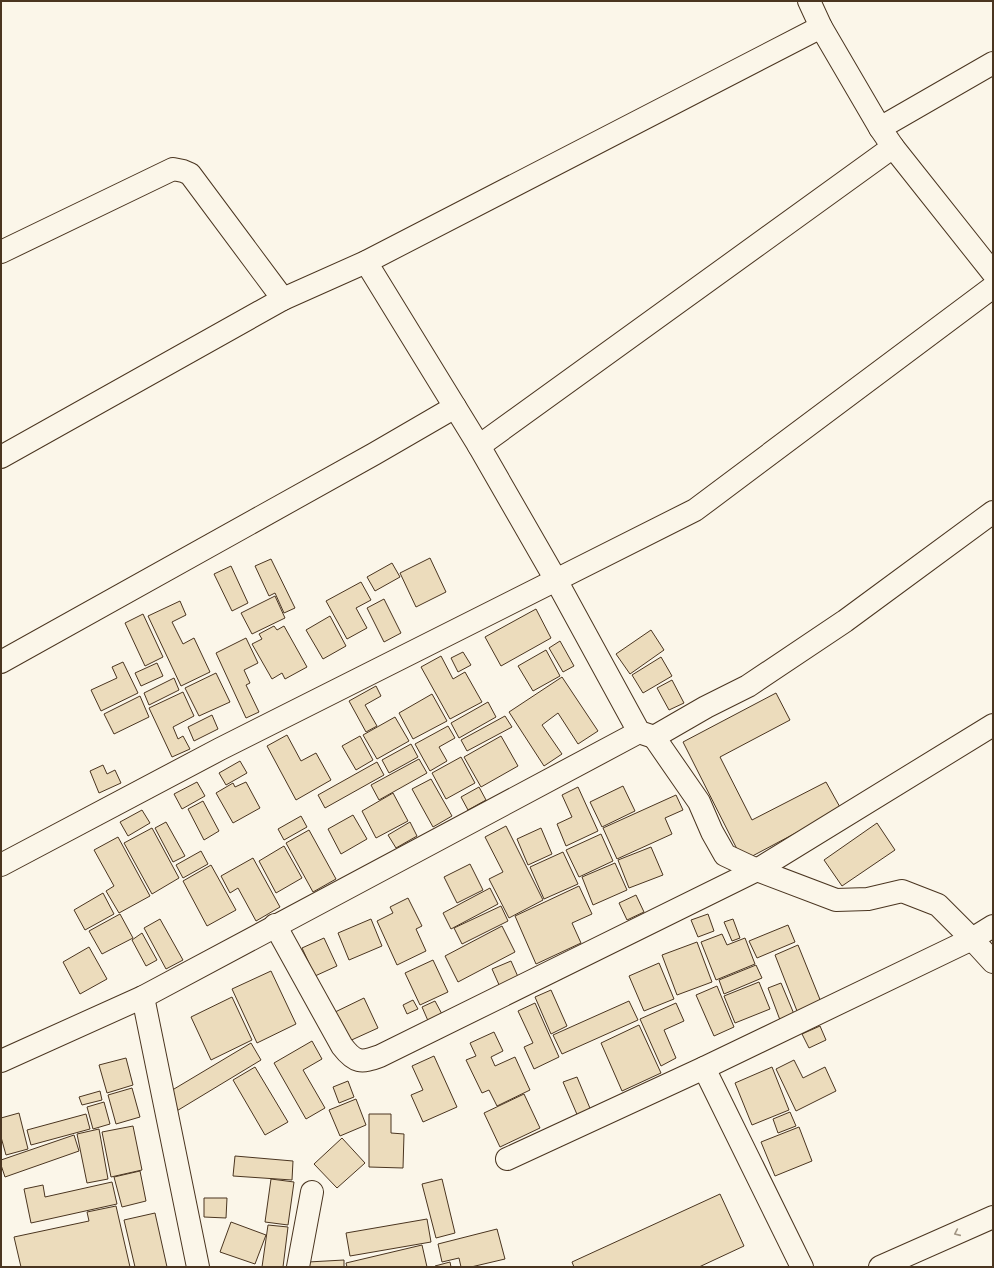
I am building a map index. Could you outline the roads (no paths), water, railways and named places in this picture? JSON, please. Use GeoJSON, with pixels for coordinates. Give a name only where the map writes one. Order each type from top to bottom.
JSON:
{"type":"FeatureCollection","features":[{"type":"Feature","properties":{"kind":"main road"},"geometry":{"type":"LineString","coordinates":[[809,1],[821,27],[893,148],[993,273]]}},
{"type":"Feature","properties":{"kind":"main road"},"geometry":{"type":"LineString","coordinates":[[1,457],[283,299],[366,262],[821,27]]}},
{"type":"Feature","properties":{"kind":"main road"},"geometry":{"type":"LineString","coordinates":[[880,128],[993,62]]}},
{"type":"Feature","properties":{"kind":"main road"},"geometry":{"type":"LineString","coordinates":[[479,446],[893,148]]}},
{"type":"Feature","properties":{"kind":"main road"},"geometry":{"type":"LineString","coordinates":[[1,252],[173,169],[190,174],[283,299]]}},
{"type":"Feature","properties":{"kind":"main road"},"geometry":{"type":"LineString","coordinates":[[366,262],[479,446],[646,735],[699,802],[712,832],[725,855],[757,870],[836,900],[868,899],[902,891],[938,905],[993,962]]}},
{"type":"Feature","properties":{"kind":"main road"},"geometry":{"type":"LineString","coordinates":[[1,865],[220,749],[695,510],[993,288]]}},
{"type":"Feature","properties":{"kind":"main road"},"geometry":{"type":"LineString","coordinates":[[1,662],[368,458],[455,407]]}},
{"type":"Feature","properties":{"kind":"main road"},"geometry":{"type":"LineString","coordinates":[[1,1061],[143,997],[274,925],[646,735],[748,686],[845,621],[993,512]]}},
{"type":"Feature","properties":{"kind":"main road"},"geometry":{"type":"LineString","coordinates":[[274,925],[342,1046],[350,1057],[365,1061],[380,1056],[757,870],[993,725]]}},
{"type":"Feature","properties":{"kind":"main road"},"geometry":{"type":"LineString","coordinates":[[507,1159],[704,1068],[972,939],[993,926]]}},
{"type":"Feature","properties":{"kind":"main road"},"geometry":{"type":"LineString","coordinates":[[143,997],[198,1267]]}},
{"type":"Feature","properties":{"kind":"main road"},"geometry":{"type":"LineString","coordinates":[[704,1068],[802,1267]]}},
{"type":"Feature","properties":{"kind":"main road"},"geometry":{"type":"LineString","coordinates":[[298,1267],[312,1192]]}},
{"type":"Feature","properties":{"kind":"main road"},"geometry":{"type":"LineString","coordinates":[[880,1267],[993,1217]]}}]}
